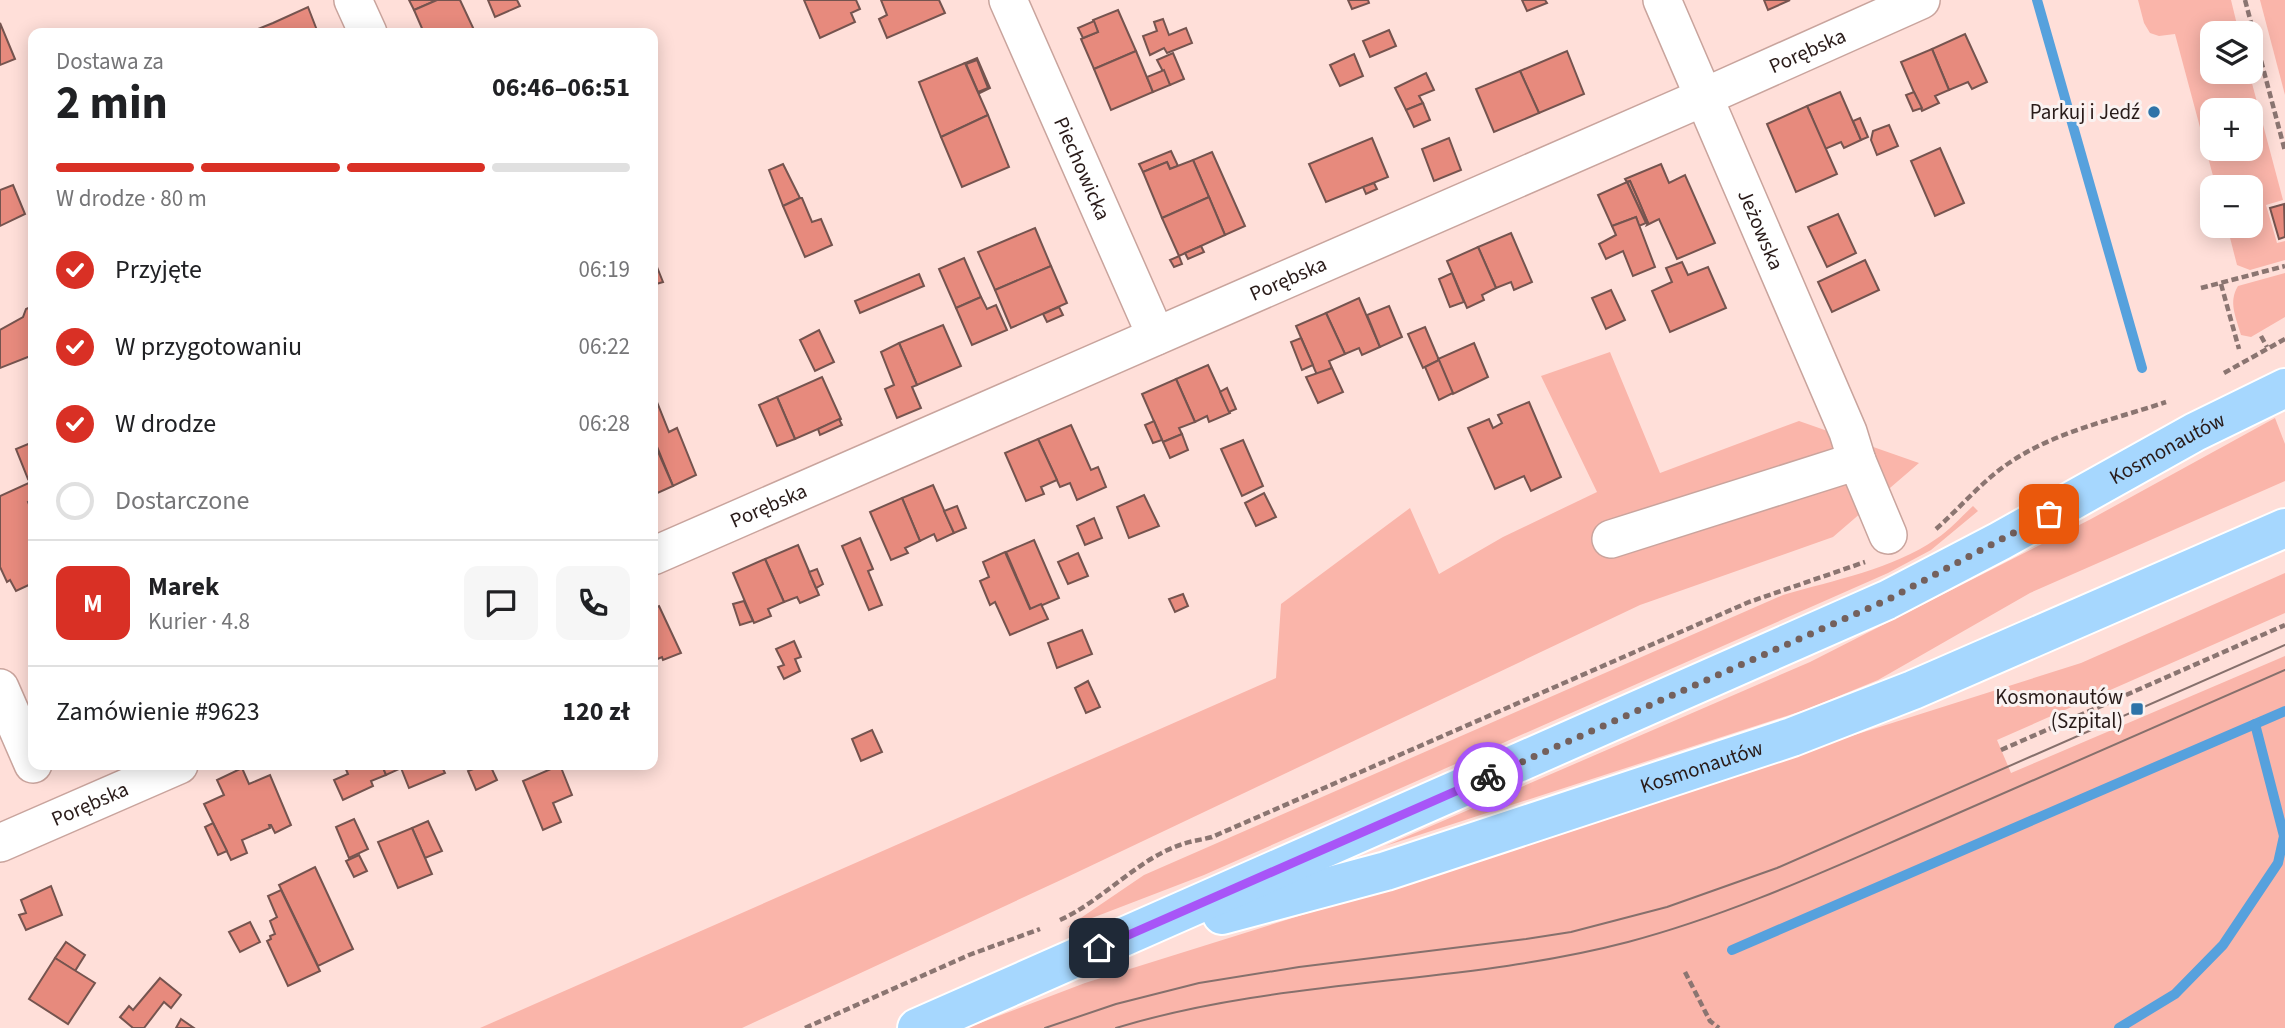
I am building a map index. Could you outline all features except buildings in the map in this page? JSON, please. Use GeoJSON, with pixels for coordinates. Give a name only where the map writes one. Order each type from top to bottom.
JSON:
{"type":"FeatureCollection","features":[{"type":"Feature","properties":{"kind":"main road","name":"Kosmonautów"},"geometry":{"type":"LineString","coordinates":[[917,1028],[1887,600],[2000,541],[2196,432],[2285,388]]}},
{"type":"Feature","properties":{"kind":"main road","name":"Kosmonautów"},"geometry":{"type":"LineString","coordinates":[[1099,948],[1386,871],[1792,737],[1913,690],[2285,528]]}},
{"type":"Feature","properties":{"kind":"street"},"geometry":{"type":"LineString","coordinates":[[353,0],[366,28]]}},
{"type":"Feature","properties":{"kind":"street","name":"Piechowicka"},"geometry":{"type":"LineString","coordinates":[[1008,0],[1156,337]]}},
{"type":"Feature","properties":{"kind":"street","name":"Jeżowska"},"geometry":{"type":"LineString","coordinates":[[1662,0],[1848,432],[1879,547]]}},
{"type":"Feature","properties":{"kind":"street","name":"Porębska"},"geometry":{"type":"LineString","coordinates":[[658,554],[1921,0]]}},
{"type":"Feature","properties":{"kind":"street"},"geometry":{"type":"LineString","coordinates":[[1611,539],[1857,461]]}},
{"type":"Feature","properties":{"kind":"street"},"geometry":{"type":"LineString","coordinates":[[0,688],[28,753]]}},
{"type":"Feature","properties":{"kind":"street"},"geometry":{"type":"LineString","coordinates":[[35,770],[57,819]]}},
{"type":"Feature","properties":{"kind":"street","name":"Porębska"},"geometry":{"type":"LineString","coordinates":[[0,843],[168,770]]}},
{"type":"Feature","properties":{"kind":"path"},"geometry":{"type":"LineString","coordinates":[[2245,0],[2285,150]]}},
{"type":"Feature","properties":{"kind":"path"},"geometry":{"type":"LineString","coordinates":[[2201,288],[2285,266]]}},
{"type":"Feature","properties":{"kind":"path"},"geometry":{"type":"LineString","coordinates":[[2221,284],[2239,349]]}},
{"type":"Feature","properties":{"kind":"path"},"geometry":{"type":"LineString","coordinates":[[2219,376],[2285,340]]}},
{"type":"Feature","properties":{"kind":"path"},"geometry":{"type":"LineString","coordinates":[[1932,533],[2007,464],[2033,448],[2083,428],[2177,397]]}},
{"type":"Feature","properties":{"kind":"path"},"geometry":{"type":"LineString","coordinates":[[1054,923],[1105,894],[1139,868],[1179,845],[1212,838],[1879,547]]}},
{"type":"Feature","properties":{"kind":"path"},"geometry":{"type":"LineString","coordinates":[[2001,750],[2285,625]]}},
{"type":"Feature","properties":{"kind":"path"},"geometry":{"type":"LineString","coordinates":[[805,1028],[970,955],[1041,929]]}},
{"type":"Feature","properties":{"kind":"path"},"geometry":{"type":"LineString","coordinates":[[1685,972],[1710,1021],[1719,1028]]}},
{"type":"Feature","properties":{"kind":"shaded area"},"geometry":{"type":"Polygon","coordinates":[[[2138,0],[2231,0],[2236,21],[2200,21],[2200,84],[2252,84],[2256,98],[2200,98],[2200,127],[2175,34],[2159,36],[2150,33],[2144,23],[2138,0]]]}},
{"type":"Feature","properties":{"kind":"shaded area"},"geometry":{"type":"Polygon","coordinates":[[[2260,0],[2285,0],[2285,95],[2260,0]]]}},
{"type":"Feature","properties":{"kind":"shaded area"},"geometry":{"type":"Polygon","coordinates":[[[2263,125],[2283,200],[2266,205],[2277,243],[2285,241],[2285,260],[2250,270],[2237,265],[2230,238],[2263,238],[2263,175],[2213,175],[2209,161],[2263,161],[2263,125]]]}},
{"type":"Feature","properties":{"kind":"shaded area"},"geometry":{"type":"Polygon","coordinates":[[[2285,273],[2285,317],[2251,337],[2241,335],[2233,304],[2238,286],[2285,273]]]}},
{"type":"Feature","properties":{"kind":"shaded area"},"geometry":{"type":"Polygon","coordinates":[[[1610,352],[1660,473],[1799,421],[1919,463],[1833,537],[1640,605],[742,1028],[480,1028],[1276,678],[1281,604],[1410,508],[1439,574],[1503,537],[1597,492],[1541,376],[1610,352]]]}},
{"type":"Feature","properties":{"kind":"shaded area"},"geometry":{"type":"Polygon","coordinates":[[[2275,418],[2285,444],[2285,481],[2030,593],[1878,680],[1805,710],[1385,846],[1810,662],[2091,519],[2275,418]]]}},
{"type":"Feature","properties":{"kind":"shaded area"},"geometry":{"type":"Polygon","coordinates":[[[1973,506],[1978,511],[1931,550],[1888,573],[1204,875],[1066,928],[1144,875],[1783,595],[1862,573],[1901,558],[1951,528],[1973,506]]]}},
{"type":"Feature","properties":{"kind":"shaded area"},"geometry":{"type":"Polygon","coordinates":[[[2285,573],[2285,613],[1997,740],[2011,773],[2285,656],[2285,1028],[967,1028],[1085,983],[1446,870],[1807,750],[2081,663],[2285,573]]]}},
{"type":"Feature","properties":{"kind":"waterway"},"geometry":{"type":"LineString","coordinates":[[2037,0],[2142,368]]}},
{"type":"Feature","properties":{"kind":"waterway"},"geometry":{"type":"LineString","coordinates":[[1732,950],[2285,711]]}},
{"type":"Feature","properties":{"kind":"waterway"},"geometry":{"type":"LineString","coordinates":[[2119,1028],[2175,994],[2223,945],[2278,863],[2284,836],[2255,724]]}},
{"type":"Feature","properties":{"kind":"tram line"},"geometry":{"type":"LineString","coordinates":[[1045,1028],[1116,1004],[1199,983],[1299,967],[1571,932],[1667,907],[1777,868],[2285,645]]}},
{"type":"Feature","properties":{"kind":"tram line"},"geometry":{"type":"LineString","coordinates":[[1116,1028],[1179,1011],[1242,999],[1500,967],[1565,956],[1666,931],[1813,876],[2285,670]]}},
{"type":"Feature","properties":{"kind":"way so far"},"geometry":{"type":"LineString","coordinates":[[1488,777],[1887,600],[2049,514]]}},
{"type":"Feature","properties":{"kind":"place","name":"Parkuj i Jedź"},"geometry":{"type":"Point","coordinates":[2154,112]}},
{"type":"Feature","properties":{"kind":"place","name":"Kosmonautów (Szpital)"},"geometry":{"type":"Point","coordinates":[2137,709]}},
{"type":"Feature","properties":{"kind":"route"},"geometry":{"type":"LineString","coordinates":[[1099,948],[1488,777]]}}]}
